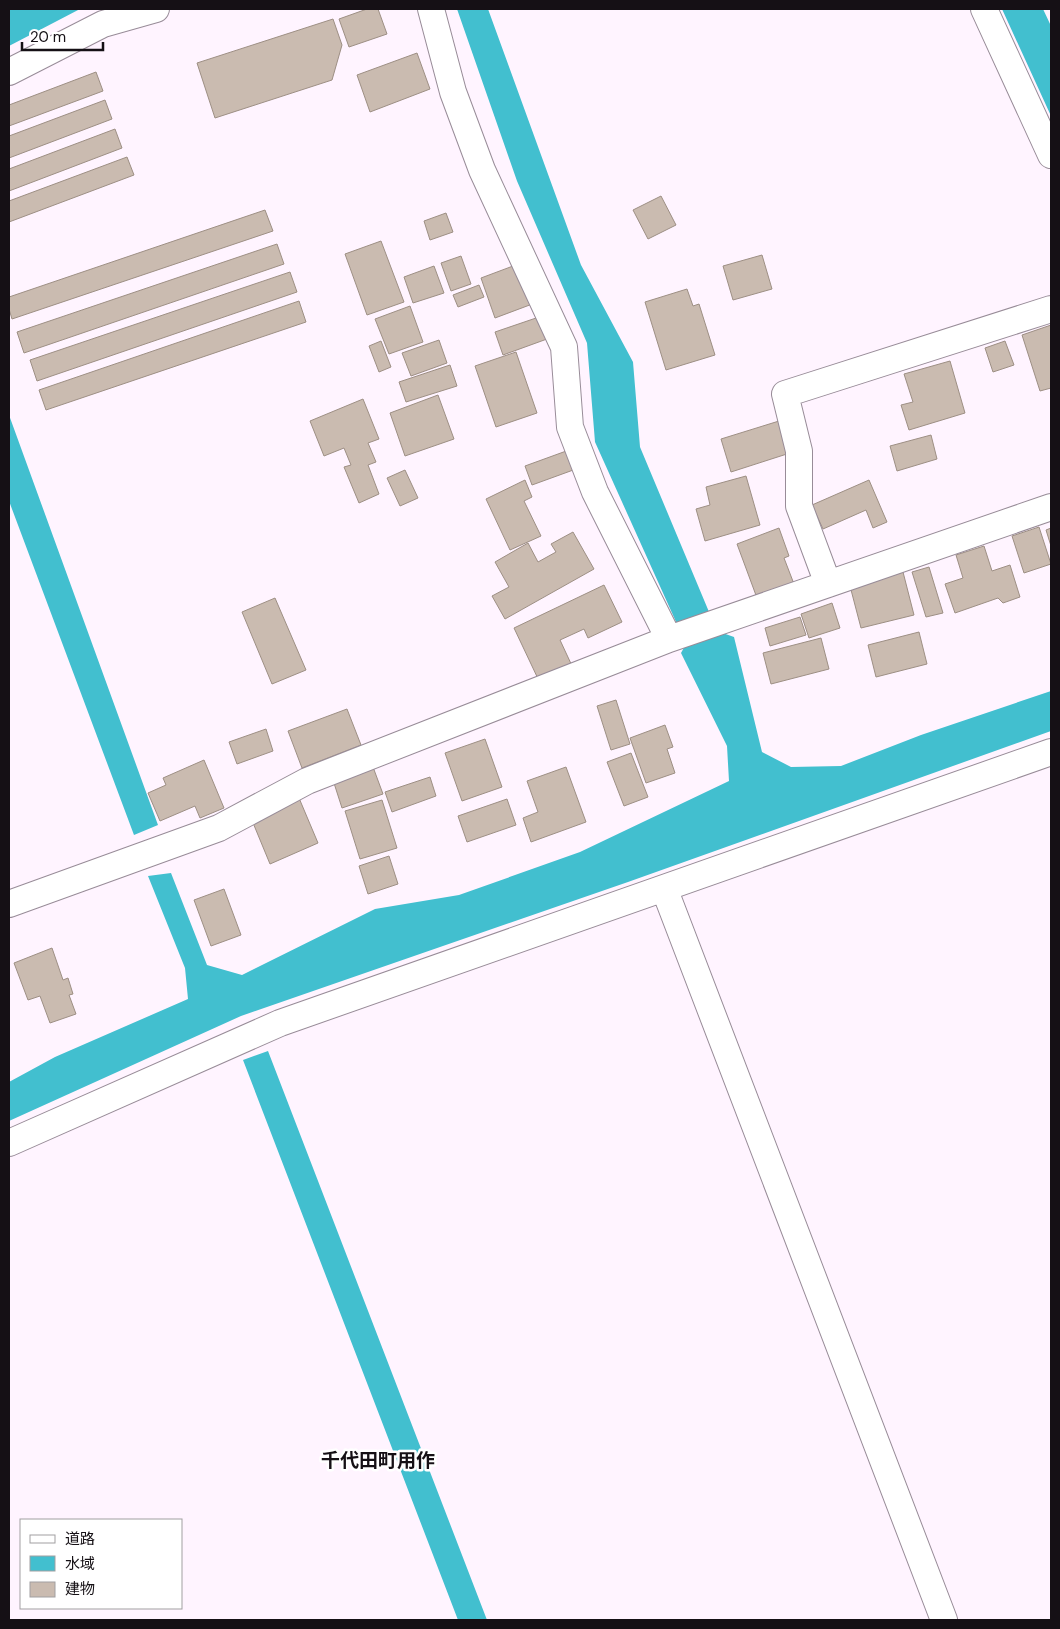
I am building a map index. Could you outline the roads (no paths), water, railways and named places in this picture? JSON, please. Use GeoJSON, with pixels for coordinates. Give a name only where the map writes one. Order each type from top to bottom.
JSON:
{"type":"FeatureCollection","features":[{"type":"Feature","properties":{"kind":"street"},"geometry":{"type":"LineString","coordinates":[[9,72],[102,24],[156,9]]}},
{"type":"Feature","properties":{"kind":"street"},"geometry":{"type":"LineString","coordinates":[[431,9],[452,92],[482,170],[564,347],[570,427],[595,492],[673,638]]}},
{"type":"Feature","properties":{"kind":"street"},"geometry":{"type":"LineString","coordinates":[[984,9],[1051,155]]}},
{"type":"Feature","properties":{"kind":"street"},"geometry":{"type":"LineString","coordinates":[[828,584],[799,506],[799,452],[785,394],[1051,309]]}},
{"type":"Feature","properties":{"kind":"street"},"geometry":{"type":"LineString","coordinates":[[9,904],[219,828],[307,781],[673,638],[1051,507]]}},
{"type":"Feature","properties":{"kind":"street"},"geometry":{"type":"LineString","coordinates":[[9,1143],[280,1023],[1051,752]]}},
{"type":"Feature","properties":{"kind":"street"},"geometry":{"type":"LineString","coordinates":[[664,888],[944,1620]]}},
{"type":"Feature","properties":{"kind":"water"},"geometry":{"type":"Polygon","coordinates":[[[9,9],[80,9],[9,46],[9,9]]]}},
{"type":"Feature","properties":{"kind":"water"},"geometry":{"type":"Polygon","coordinates":[[[457,9],[488,9],[581,265],[633,362],[640,447],[717,631],[734,637],[762,752],[791,767],[841,766],[921,735],[1051,691],[1051,731],[628,882],[241,1016],[9,1121],[9,1082],[55,1057],[188,999],[185,968],[148,876],[171,873],[207,965],[242,975],[375,909],[459,895],[580,852],[729,781],[727,746],[681,653],[686,644],[595,442],[587,343],[517,181],[457,9]]]}},
{"type":"Feature","properties":{"kind":"water"},"geometry":{"type":"Polygon","coordinates":[[[1002,9],[1043,9],[1051,26],[1051,116],[1002,9]]]}},
{"type":"Feature","properties":{"kind":"water"},"geometry":{"type":"Polygon","coordinates":[[[9,415],[158,825],[134,835],[9,501],[9,415]]]}},
{"type":"Feature","properties":{"kind":"water"},"geometry":{"type":"Polygon","coordinates":[[[268,1051],[487,1620],[458,1620],[243,1060],[268,1051]]]}},
{"type":"Feature","properties":{"kind":"district","name":"千代田町用作"},"geometry":{"type":"Point","coordinates":[378,1460]}}]}
